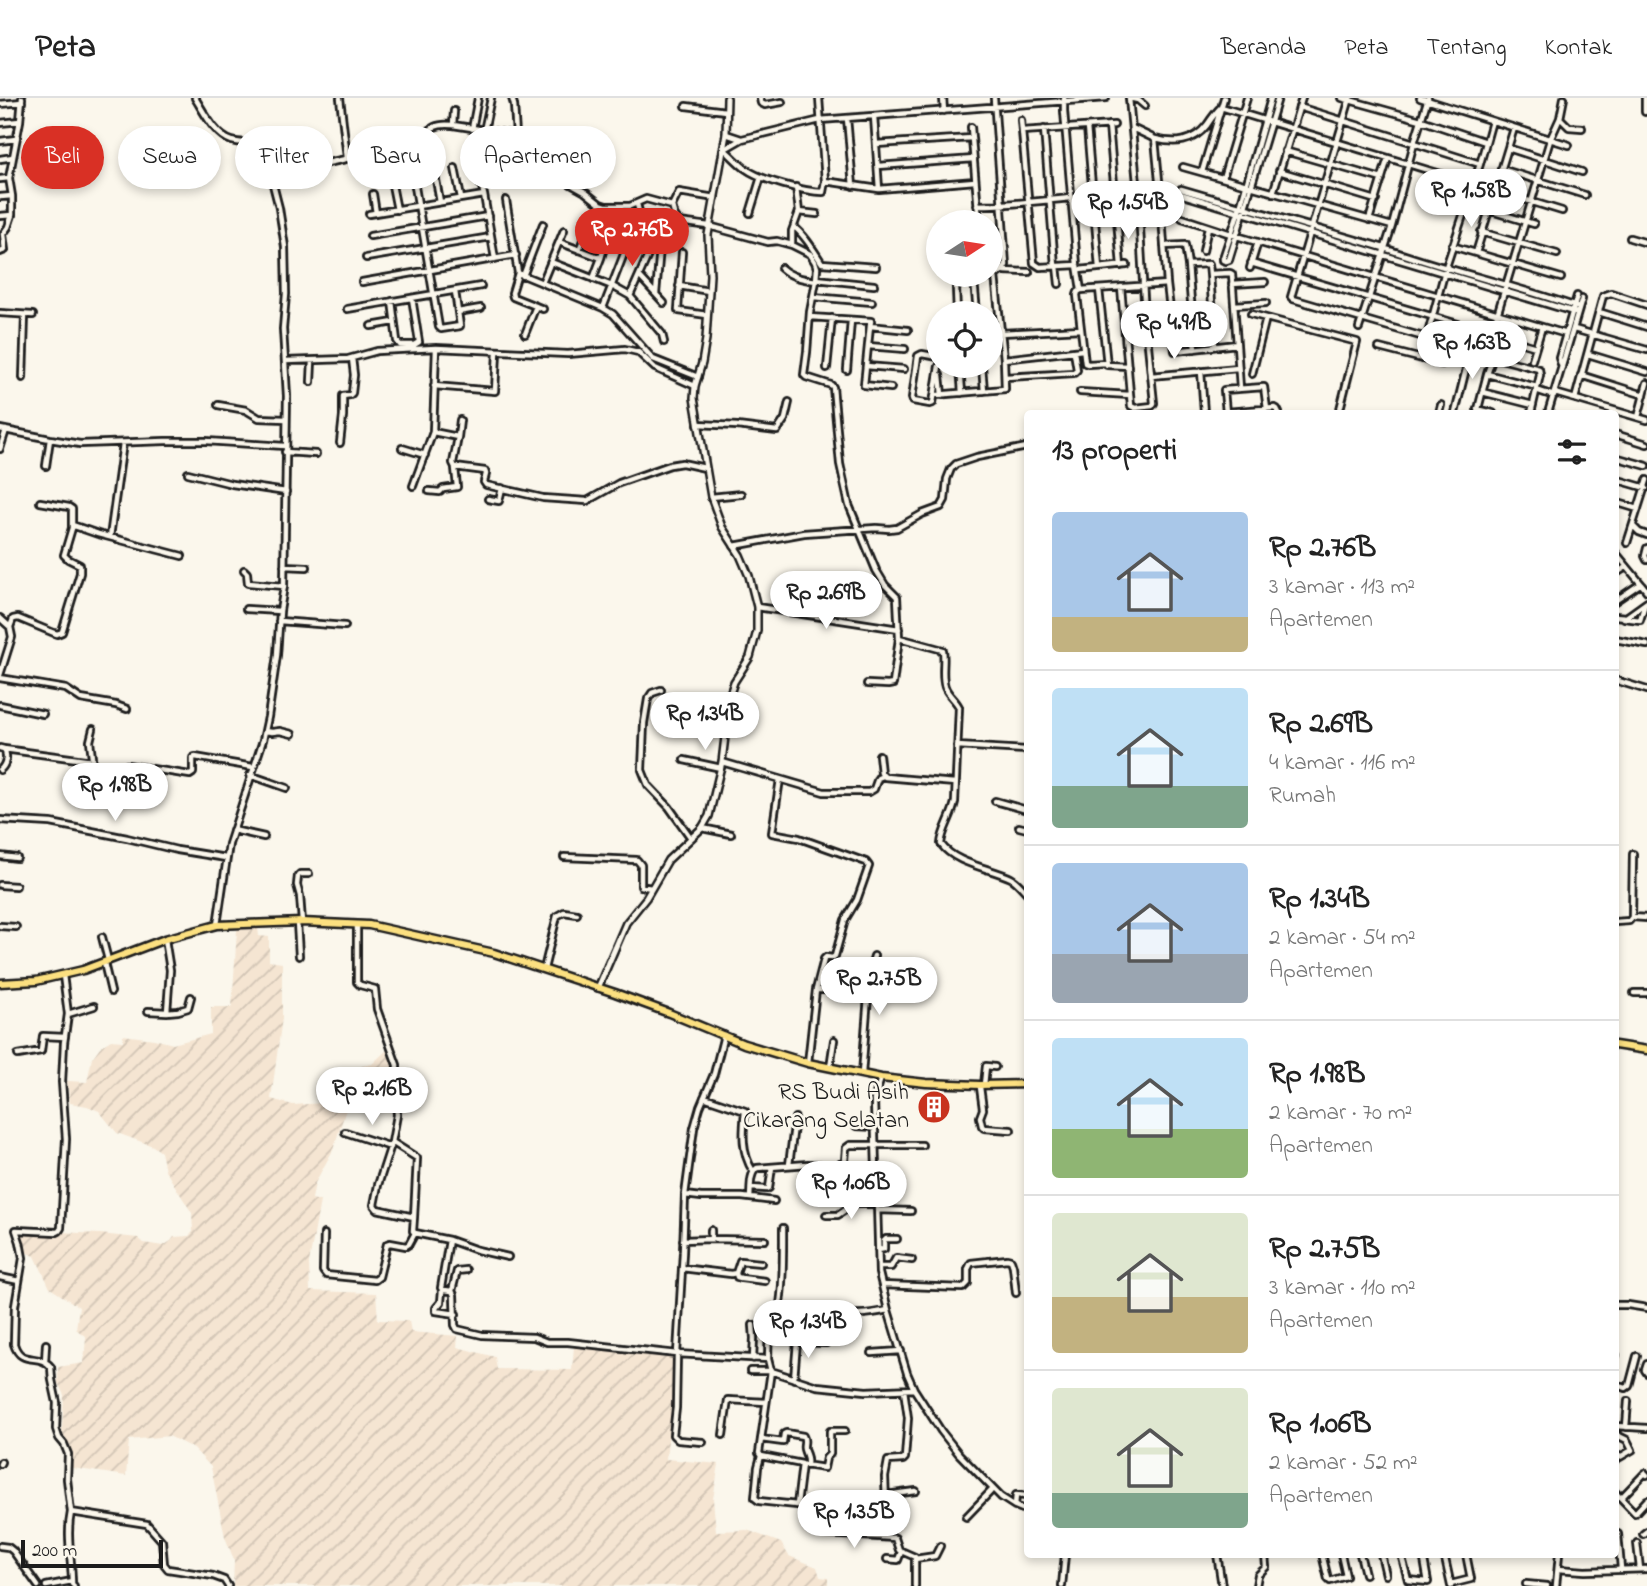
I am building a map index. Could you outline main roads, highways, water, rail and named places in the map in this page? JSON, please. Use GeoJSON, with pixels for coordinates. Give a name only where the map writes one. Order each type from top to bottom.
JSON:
{"type":"FeatureCollection","features":[{"type":"Feature","properties":{"kind":"main road"},"geometry":{"type":"LineString","coordinates":[[0,983],[28,982],[63,975],[165,939],[217,925],[299,922],[358,924],[387,928],[494,953],[598,988],[764,1052],[808,1064],[926,1085],[1024,1085]]}},
{"type":"Feature","properties":{"kind":"main road"},"geometry":{"type":"LineString","coordinates":[[723,1036],[808,1063],[881,1079]]}},
{"type":"Feature","properties":{"kind":"main road"},"geometry":{"type":"LineString","coordinates":[[1619,1045],[1647,1049]]}},
{"type":"Feature","properties":{"kind":"place","name":"RS Budi Asih Cikarang Selatan"},"geometry":{"type":"Point","coordinates":[934,1107]}}]}
